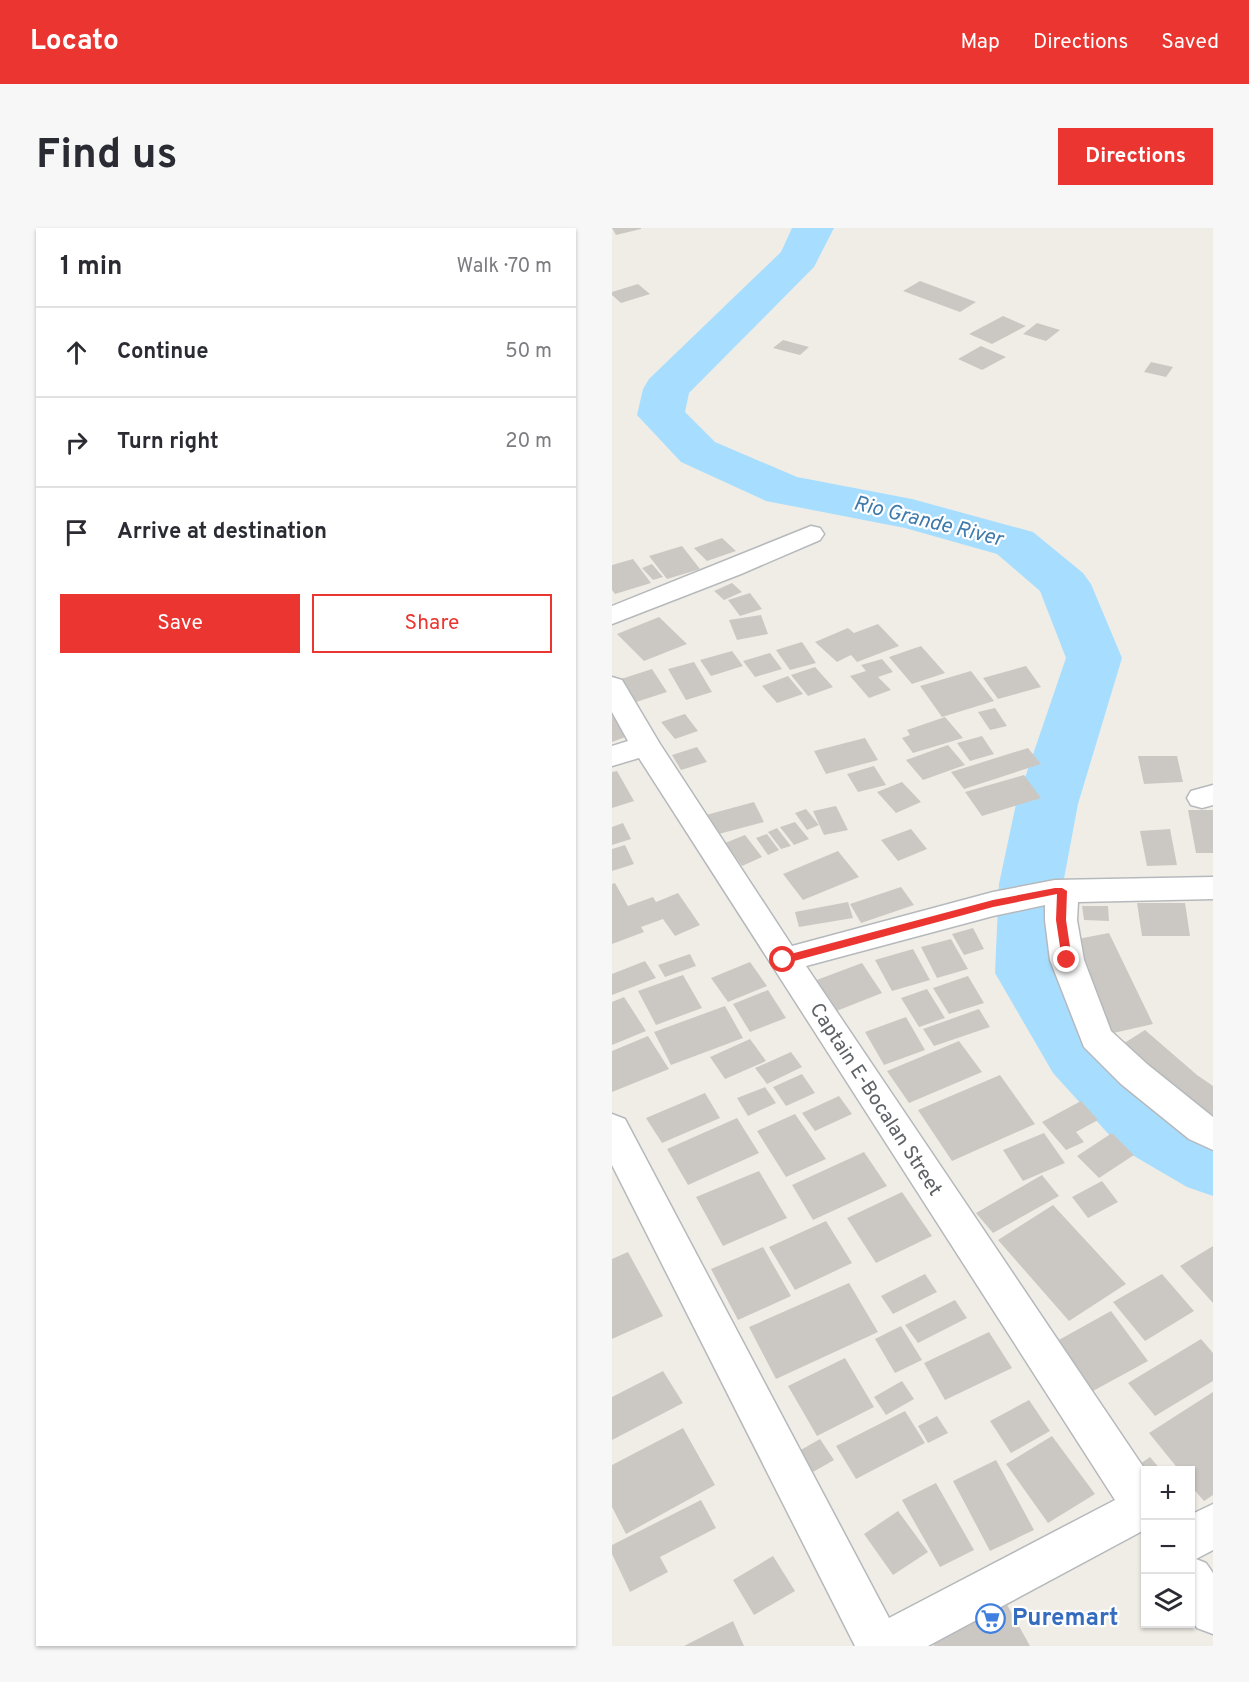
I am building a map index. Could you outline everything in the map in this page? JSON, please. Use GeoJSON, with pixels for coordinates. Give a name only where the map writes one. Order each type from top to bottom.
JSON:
{"type":"FeatureCollection","features":[{"type":"Feature","properties":{"kind":"street"},"geometry":{"type":"LineString","coordinates":[[612,616],[811,534]]}},
{"type":"Feature","properties":{"kind":"street","name":"Captain E-Bocalan Street"},"geometry":{"type":"LineString","coordinates":[[612,686],[646,746],[783,960],[1141,1502]]}},
{"type":"Feature","properties":{"kind":"street"},"geometry":{"type":"LineString","coordinates":[[612,756],[646,746]]}},
{"type":"Feature","properties":{"kind":"street"},"geometry":{"type":"LineString","coordinates":[[783,960],[993,904],[1059,891],[1213,888]]}},
{"type":"Feature","properties":{"kind":"street"},"geometry":{"type":"LineString","coordinates":[[1059,891],[1067,960],[1096,1038],[1134,1074],[1202,1129],[1213,1135]]}},
{"type":"Feature","properties":{"kind":"street"},"geometry":{"type":"LineString","coordinates":[[612,1129],[880,1646],[1141,1510]]}},
{"type":"Feature","properties":{"kind":"street"},"geometry":{"type":"LineString","coordinates":[[1195,1537],[1213,1525]]}},
{"type":"Feature","properties":{"kind":"street"},"geometry":{"type":"LineString","coordinates":[[1195,1584],[1213,1612]]}},
{"type":"Feature","properties":{"kind":"building"},"geometry":{"type":"Polygon","coordinates":[[[612,228],[641,228],[641,229],[616,235],[612,228]]]}},
{"type":"Feature","properties":{"kind":"building"},"geometry":{"type":"Polygon","coordinates":[[[920,281],[976,302],[960,312],[903,291],[920,281]]]}},
{"type":"Feature","properties":{"kind":"building"},"geometry":{"type":"Polygon","coordinates":[[[638,284],[650,294],[621,303],[612,295],[612,292],[638,284]]]}},
{"type":"Feature","properties":{"kind":"building"},"geometry":{"type":"Polygon","coordinates":[[[1003,316],[1026,326],[992,344],[969,334],[1003,316]]]}},
{"type":"Feature","properties":{"kind":"building"},"geometry":{"type":"Polygon","coordinates":[[[1037,323],[1060,330],[1046,341],[1023,334],[1037,323]]]}},
{"type":"Feature","properties":{"kind":"building"},"geometry":{"type":"Polygon","coordinates":[[[783,340],[809,347],[800,355],[773,348],[783,340]]]}},
{"type":"Feature","properties":{"kind":"building"},"geometry":{"type":"Polygon","coordinates":[[[981,346],[1006,357],[982,370],[958,359],[981,346]]]}},
{"type":"Feature","properties":{"kind":"building"},"geometry":{"type":"Polygon","coordinates":[[[1151,362],[1173,367],[1166,377],[1144,372],[1151,362]]]}},
{"type":"Feature","properties":{"kind":"building"},"geometry":{"type":"Polygon","coordinates":[[[722,538],[736,551],[707,561],[694,548],[722,538]]]}},
{"type":"Feature","properties":{"kind":"building"},"geometry":{"type":"Polygon","coordinates":[[[682,546],[700,569],[667,579],[649,556],[682,546]]]}},
{"type":"Feature","properties":{"kind":"building"},"geometry":{"type":"Polygon","coordinates":[[[633,559],[651,583],[615,594],[612,590],[612,565],[633,559]]]}},
{"type":"Feature","properties":{"kind":"building"},"geometry":{"type":"Polygon","coordinates":[[[652,564],[663,577],[653,580],[642,568],[652,564]]]}},
{"type":"Feature","properties":{"kind":"building"},"geometry":{"type":"Polygon","coordinates":[[[732,583],[742,592],[724,600],[714,591],[732,583]]]}},
{"type":"Feature","properties":{"kind":"building"},"geometry":{"type":"Polygon","coordinates":[[[750,593],[762,609],[740,616],[728,600],[750,593]]]}},
{"type":"Feature","properties":{"kind":"building"},"geometry":{"type":"Polygon","coordinates":[[[761,615],[768,634],[737,640],[729,620],[761,615]]]}},
{"type":"Feature","properties":{"kind":"building"},"geometry":{"type":"Polygon","coordinates":[[[659,617],[687,644],[644,661],[617,634],[659,617]]]}},
{"type":"Feature","properties":{"kind":"building"},"geometry":{"type":"Polygon","coordinates":[[[878,624],[899,646],[857,662],[851,655],[837,662],[815,642],[848,628],[854,633],[878,624]]]}},
{"type":"Feature","properties":{"kind":"building"},"geometry":{"type":"Polygon","coordinates":[[[802,642],[816,663],[790,670],[776,650],[802,642]]]}},
{"type":"Feature","properties":{"kind":"building"},"geometry":{"type":"Polygon","coordinates":[[[921,646],[945,673],[912,684],[889,657],[921,646]]]}},
{"type":"Feature","properties":{"kind":"building"},"geometry":{"type":"Polygon","coordinates":[[[732,651],[743,666],[711,676],[700,660],[732,651]]]}},
{"type":"Feature","properties":{"kind":"building"},"geometry":{"type":"Polygon","coordinates":[[[770,653],[782,669],[755,677],[743,661],[770,653]]]}},
{"type":"Feature","properties":{"kind":"building"},"geometry":{"type":"Polygon","coordinates":[[[882,659],[893,672],[878,677],[891,690],[869,698],[850,676],[866,671],[861,665],[882,659]]]}},
{"type":"Feature","properties":{"kind":"building"},"geometry":{"type":"Polygon","coordinates":[[[694,662],[712,692],[686,700],[668,669],[694,662]]]}},
{"type":"Feature","properties":{"kind":"building"},"geometry":{"type":"Polygon","coordinates":[[[1026,666],[1041,687],[998,699],[983,678],[1026,666]]]}},
{"type":"Feature","properties":{"kind":"building"},"geometry":{"type":"Polygon","coordinates":[[[815,667],[833,687],[808,696],[791,675],[815,667]]]}},
{"type":"Feature","properties":{"kind":"building"},"geometry":{"type":"Polygon","coordinates":[[[652,669],[667,692],[633,703],[618,680],[652,669]]]}},
{"type":"Feature","properties":{"kind":"building"},"geometry":{"type":"Polygon","coordinates":[[[971,671],[994,701],[942,717],[920,686],[971,671]]]}},
{"type":"Feature","properties":{"kind":"building"},"geometry":{"type":"Polygon","coordinates":[[[788,676],[803,694],[777,703],[762,686],[788,676]]]}},
{"type":"Feature","properties":{"kind":"building"},"geometry":{"type":"Polygon","coordinates":[[[612,708],[631,735],[612,742],[612,708]]]}},
{"type":"Feature","properties":{"kind":"building"},"geometry":{"type":"Polygon","coordinates":[[[995,708],[1007,726],[990,730],[978,712],[995,708]]]}},
{"type":"Feature","properties":{"kind":"building"},"geometry":{"type":"Polygon","coordinates":[[[685,714],[698,731],[675,739],[661,722],[685,714]]]}},
{"type":"Feature","properties":{"kind":"building"},"geometry":{"type":"Polygon","coordinates":[[[945,717],[963,738],[913,753],[902,738],[910,735],[907,730],[945,717]]]}},
{"type":"Feature","properties":{"kind":"building"},"geometry":{"type":"Polygon","coordinates":[[[982,736],[994,754],[970,761],[957,743],[982,736]]]}},
{"type":"Feature","properties":{"kind":"building"},"geometry":{"type":"Polygon","coordinates":[[[865,738],[878,760],[826,774],[814,751],[865,738]]]}},
{"type":"Feature","properties":{"kind":"building"},"geometry":{"type":"Polygon","coordinates":[[[948,745],[965,765],[923,780],[906,760],[948,745]]]}},
{"type":"Feature","properties":{"kind":"building"},"geometry":{"type":"Polygon","coordinates":[[[697,747],[707,762],[681,770],[672,755],[697,747]]]}},
{"type":"Feature","properties":{"kind":"building"},"geometry":{"type":"Polygon","coordinates":[[[1028,748],[1041,764],[964,789],[951,772],[1028,748]]]}},
{"type":"Feature","properties":{"kind":"building"},"geometry":{"type":"Polygon","coordinates":[[[1138,756],[1177,756],[1183,782],[1144,784],[1138,756]]]}},
{"type":"Feature","properties":{"kind":"building"},"geometry":{"type":"Polygon","coordinates":[[[874,766],[886,785],[858,792],[847,774],[874,766]]]}},
{"type":"Feature","properties":{"kind":"building"},"geometry":{"type":"Polygon","coordinates":[[[617,771],[634,801],[612,808],[612,772],[617,771]]]}},
{"type":"Feature","properties":{"kind":"building"},"geometry":{"type":"Polygon","coordinates":[[[1024,775],[1041,798],[982,816],[965,792],[1024,775]]]}},
{"type":"Feature","properties":{"kind":"building"},"geometry":{"type":"Polygon","coordinates":[[[902,782],[921,802],[896,813],[877,792],[902,782]]]}},
{"type":"Feature","properties":{"kind":"building"},"geometry":{"type":"Polygon","coordinates":[[[754,802],[764,822],[715,835],[706,815],[754,802]]]}},
{"type":"Feature","properties":{"kind":"building"},"geometry":{"type":"Polygon","coordinates":[[[836,806],[848,830],[824,835],[813,811],[836,806]]]}},
{"type":"Feature","properties":{"kind":"building"},"geometry":{"type":"Polygon","coordinates":[[[806,809],[819,825],[807,830],[795,813],[806,809]]]}},
{"type":"Feature","properties":{"kind":"building"},"geometry":{"type":"Polygon","coordinates":[[[1188,810],[1213,810],[1213,853],[1196,853],[1188,810]]]}},
{"type":"Feature","properties":{"kind":"building"},"geometry":{"type":"Polygon","coordinates":[[[795,822],[809,839],[794,845],[780,827],[795,822]]]}},
{"type":"Feature","properties":{"kind":"building"},"geometry":{"type":"Polygon","coordinates":[[[623,823],[631,839],[612,845],[612,827],[623,823]]]}},
{"type":"Feature","properties":{"kind":"building"},"geometry":{"type":"Polygon","coordinates":[[[777,828],[791,846],[781,849],[768,832],[777,828]]]}},
{"type":"Feature","properties":{"kind":"building"},"geometry":{"type":"Polygon","coordinates":[[[911,829],[927,849],[898,861],[881,840],[911,829]]]}},
{"type":"Feature","properties":{"kind":"building"},"geometry":{"type":"Polygon","coordinates":[[[1170,829],[1177,865],[1147,866],[1140,831],[1170,829]]]}},
{"type":"Feature","properties":{"kind":"building"},"geometry":{"type":"Polygon","coordinates":[[[767,834],[779,850],[768,855],[756,838],[767,834]]]}},
{"type":"Feature","properties":{"kind":"building"},"geometry":{"type":"Polygon","coordinates":[[[745,835],[762,857],[742,866],[725,843],[745,835]]]}},
{"type":"Feature","properties":{"kind":"building"},"geometry":{"type":"Polygon","coordinates":[[[625,845],[634,864],[612,871],[612,849],[625,845]]]}},
{"type":"Feature","properties":{"kind":"building"},"geometry":{"type":"Polygon","coordinates":[[[838,851],[859,877],[803,900],[783,874],[838,851]]]}},
{"type":"Feature","properties":{"kind":"building"},"geometry":{"type":"Polygon","coordinates":[[[615,883],[628,906],[653,897],[656,902],[678,893],[700,925],[675,936],[663,919],[641,927],[644,932],[612,944],[612,884],[615,883]]]}},
{"type":"Feature","properties":{"kind":"building"},"geometry":{"type":"Polygon","coordinates":[[[901,887],[914,905],[861,923],[850,904],[901,887]]]}},
{"type":"Feature","properties":{"kind":"building"},"geometry":{"type":"Polygon","coordinates":[[[848,902],[853,918],[799,927],[795,912],[848,902]]]}},
{"type":"Feature","properties":{"kind":"building"},"geometry":{"type":"Polygon","coordinates":[[[1137,903],[1185,903],[1190,936],[1142,936],[1137,903]]]}},
{"type":"Feature","properties":{"kind":"building"},"geometry":{"type":"Polygon","coordinates":[[[1082,906],[1108,906],[1109,921],[1084,920],[1082,906]]]}},
{"type":"Feature","properties":{"kind":"building"},"geometry":{"type":"Polygon","coordinates":[[[973,928],[984,949],[964,955],[952,934],[973,928]]]}},
{"type":"Feature","properties":{"kind":"building"},"geometry":{"type":"Polygon","coordinates":[[[1109,933],[1153,1024],[1109,1034],[1067,941],[1109,933]]]}},
{"type":"Feature","properties":{"kind":"building"},"geometry":{"type":"Polygon","coordinates":[[[951,939],[968,969],[937,978],[921,947],[951,939]]]}},
{"type":"Feature","properties":{"kind":"building"},"geometry":{"type":"Polygon","coordinates":[[[913,949],[930,980],[892,991],[875,960],[913,949]]]}},
{"type":"Feature","properties":{"kind":"building"},"geometry":{"type":"Polygon","coordinates":[[[690,954],[696,966],[665,977],[658,965],[690,954]]]}},
{"type":"Feature","properties":{"kind":"building"},"geometry":{"type":"Polygon","coordinates":[[[645,961],[656,978],[612,995],[612,974],[645,961]]]}},
{"type":"Feature","properties":{"kind":"building"},"geometry":{"type":"Polygon","coordinates":[[[750,962],[767,986],[728,1002],[711,978],[750,962]]]}},
{"type":"Feature","properties":{"kind":"building"},"geometry":{"type":"Polygon","coordinates":[[[862,963],[882,993],[834,1012],[814,981],[862,963]]]}},
{"type":"Feature","properties":{"kind":"building"},"geometry":{"type":"Polygon","coordinates":[[[683,975],[702,1008],[656,1025],[638,991],[683,975]]]}},
{"type":"Feature","properties":{"kind":"building"},"geometry":{"type":"Polygon","coordinates":[[[968,976],[984,1003],[949,1014],[933,988],[968,976]]]}},
{"type":"Feature","properties":{"kind":"building"},"geometry":{"type":"Polygon","coordinates":[[[927,989],[945,1018],[919,1027],[901,998],[927,989]]]}},
{"type":"Feature","properties":{"kind":"building"},"geometry":{"type":"Polygon","coordinates":[[[768,990],[786,1018],[750,1032],[733,1004],[768,990]]]}},
{"type":"Feature","properties":{"kind":"building"},"geometry":{"type":"Polygon","coordinates":[[[624,997],[646,1031],[612,1045],[612,1002],[624,997]]]}},
{"type":"Feature","properties":{"kind":"building"},"geometry":{"type":"Polygon","coordinates":[[[725,1006],[743,1038],[671,1065],[654,1032],[725,1006]]]}},
{"type":"Feature","properties":{"kind":"building"},"geometry":{"type":"Polygon","coordinates":[[[979,1009],[990,1027],[934,1046],[923,1029],[979,1009]]]}},
{"type":"Feature","properties":{"kind":"building"},"geometry":{"type":"Polygon","coordinates":[[[906,1017],[925,1050],[884,1065],[865,1032],[906,1017]]]}},
{"type":"Feature","properties":{"kind":"building"},"geometry":{"type":"Polygon","coordinates":[[[1145,1030],[1213,1086],[1213,1124],[1118,1047],[1145,1030]]]}},
{"type":"Feature","properties":{"kind":"building"},"geometry":{"type":"Polygon","coordinates":[[[648,1036],[669,1069],[612,1092],[612,1051],[648,1036]]]}},
{"type":"Feature","properties":{"kind":"building"},"geometry":{"type":"Polygon","coordinates":[[[750,1039],[766,1061],[725,1079],[710,1057],[750,1039]]]}},
{"type":"Feature","properties":{"kind":"building"},"geometry":{"type":"Polygon","coordinates":[[[959,1041],[982,1072],[909,1103],[887,1071],[959,1041]]]}},
{"type":"Feature","properties":{"kind":"building"},"geometry":{"type":"Polygon","coordinates":[[[791,1052],[802,1067],[767,1084],[755,1068],[791,1052]]]}},
{"type":"Feature","properties":{"kind":"building"},"geometry":{"type":"Polygon","coordinates":[[[802,1074],[815,1093],[786,1106],[773,1087],[802,1074]]]}},
{"type":"Feature","properties":{"kind":"building"},"geometry":{"type":"Polygon","coordinates":[[[1000,1075],[1035,1124],[952,1161],[918,1110],[1000,1075]]]}},
{"type":"Feature","properties":{"kind":"building"},"geometry":{"type":"Polygon","coordinates":[[[765,1087],[776,1103],[748,1116],[737,1098],[765,1087]]]}},
{"type":"Feature","properties":{"kind":"building"},"geometry":{"type":"Polygon","coordinates":[[[705,1093],[720,1118],[662,1143],[646,1118],[705,1093]]]}},
{"type":"Feature","properties":{"kind":"building"},"geometry":{"type":"Polygon","coordinates":[[[839,1096],[852,1114],[815,1131],[802,1113],[839,1096]]]}},
{"type":"Feature","properties":{"kind":"building"},"geometry":{"type":"Polygon","coordinates":[[[1081,1101],[1098,1120],[1076,1132],[1084,1142],[1066,1150],[1042,1122],[1081,1101]]]}},
{"type":"Feature","properties":{"kind":"building"},"geometry":{"type":"Polygon","coordinates":[[[795,1114],[826,1159],[786,1177],[757,1131],[795,1114]]]}},
{"type":"Feature","properties":{"kind":"building"},"geometry":{"type":"Polygon","coordinates":[[[737,1118],[759,1153],[688,1185],[667,1149],[737,1118]]]}},
{"type":"Feature","properties":{"kind":"building"},"geometry":{"type":"Polygon","coordinates":[[[1044,1133],[1065,1163],[1023,1181],[1003,1150],[1044,1133]]]}},
{"type":"Feature","properties":{"kind":"building"},"geometry":{"type":"Polygon","coordinates":[[[1112,1133],[1134,1155],[1099,1178],[1077,1156],[1112,1133]]]}},
{"type":"Feature","properties":{"kind":"building"},"geometry":{"type":"Polygon","coordinates":[[[864,1152],[887,1186],[813,1220],[792,1185],[864,1152]]]}},
{"type":"Feature","properties":{"kind":"building"},"geometry":{"type":"Polygon","coordinates":[[[759,1171],[787,1218],[723,1246],[696,1197],[759,1171]]]}},
{"type":"Feature","properties":{"kind":"building"},"geometry":{"type":"Polygon","coordinates":[[[1042,1175],[1059,1196],[993,1233],[976,1213],[1042,1175]]]}},
{"type":"Feature","properties":{"kind":"building"},"geometry":{"type":"Polygon","coordinates":[[[1102,1181],[1118,1202],[1088,1218],[1072,1197],[1102,1181]]]}},
{"type":"Feature","properties":{"kind":"building"},"geometry":{"type":"Polygon","coordinates":[[[902,1192],[932,1236],[876,1263],[847,1218],[902,1192]]]}},
{"type":"Feature","properties":{"kind":"building"},"geometry":{"type":"Polygon","coordinates":[[[1053,1205],[1126,1284],[1069,1321],[998,1240],[1053,1205]]]}},
{"type":"Feature","properties":{"kind":"building"},"geometry":{"type":"Polygon","coordinates":[[[826,1221],[852,1263],[795,1290],[769,1247],[826,1221]]]}},
{"type":"Feature","properties":{"kind":"building"},"geometry":{"type":"Polygon","coordinates":[[[1213,1246],[1213,1303],[1180,1266],[1213,1246]]]}},
{"type":"Feature","properties":{"kind":"building"},"geometry":{"type":"Polygon","coordinates":[[[763,1247],[791,1296],[738,1320],[711,1269],[763,1247]]]}},
{"type":"Feature","properties":{"kind":"building"},"geometry":{"type":"Polygon","coordinates":[[[628,1252],[663,1316],[612,1339],[612,1259],[628,1252]]]}},
{"type":"Feature","properties":{"kind":"building"},"geometry":{"type":"Polygon","coordinates":[[[925,1274],[937,1292],[893,1314],[881,1296],[925,1274]]]}},
{"type":"Feature","properties":{"kind":"building"},"geometry":{"type":"Polygon","coordinates":[[[1162,1274],[1194,1311],[1145,1341],[1113,1302],[1162,1274]]]}},
{"type":"Feature","properties":{"kind":"building"},"geometry":{"type":"Polygon","coordinates":[[[849,1283],[878,1332],[776,1379],[749,1327],[849,1283]]]}},
{"type":"Feature","properties":{"kind":"building"},"geometry":{"type":"Polygon","coordinates":[[[955,1300],[967,1318],[918,1343],[905,1325],[955,1300]]]}},
{"type":"Feature","properties":{"kind":"building"},"geometry":{"type":"Polygon","coordinates":[[[1111,1311],[1148,1361],[1093,1391],[1057,1341],[1111,1311]]]}},
{"type":"Feature","properties":{"kind":"building"},"geometry":{"type":"Polygon","coordinates":[[[901,1326],[922,1360],[895,1373],[875,1339],[901,1326]]]}},
{"type":"Feature","properties":{"kind":"building"},"geometry":{"type":"Polygon","coordinates":[[[989,1332],[1012,1368],[945,1400],[924,1363],[989,1332]]]}},
{"type":"Feature","properties":{"kind":"building"},"geometry":{"type":"Polygon","coordinates":[[[1201,1339],[1213,1353],[1213,1381],[1155,1416],[1128,1383],[1201,1339]]]}},
{"type":"Feature","properties":{"kind":"building"},"geometry":{"type":"Polygon","coordinates":[[[845,1358],[874,1407],[817,1436],[788,1386],[845,1358]]]}},
{"type":"Feature","properties":{"kind":"building"},"geometry":{"type":"Polygon","coordinates":[[[663,1371],[683,1403],[612,1440],[612,1397],[663,1371]]]}},
{"type":"Feature","properties":{"kind":"building"},"geometry":{"type":"Polygon","coordinates":[[[902,1381],[914,1399],[886,1415],[874,1397],[902,1381]]]}},
{"type":"Feature","properties":{"kind":"building"},"geometry":{"type":"Polygon","coordinates":[[[1213,1392],[1213,1495],[1204,1501],[1195,1491],[1195,1466],[1176,1466],[1149,1433],[1213,1392]]]}},
{"type":"Feature","properties":{"kind":"building"},"geometry":{"type":"Polygon","coordinates":[[[1029,1400],[1050,1431],[1011,1453],[990,1421],[1029,1400]]]}},
{"type":"Feature","properties":{"kind":"building"},"geometry":{"type":"Polygon","coordinates":[[[905,1411],[925,1443],[856,1479],[836,1446],[905,1411]]]}},
{"type":"Feature","properties":{"kind":"building"},"geometry":{"type":"Polygon","coordinates":[[[937,1416],[948,1433],[928,1443],[918,1426],[937,1416]]]}},
{"type":"Feature","properties":{"kind":"building"},"geometry":{"type":"Polygon","coordinates":[[[683,1428],[715,1485],[626,1534],[612,1507],[612,1465],[683,1428]]]}},
{"type":"Feature","properties":{"kind":"building"},"geometry":{"type":"Polygon","coordinates":[[[1052,1436],[1095,1494],[1048,1523],[1006,1464],[1052,1436]]]}},
{"type":"Feature","properties":{"kind":"building"},"geometry":{"type":"Polygon","coordinates":[[[820,1439],[834,1460],[813,1472],[799,1451],[820,1439]]]}},
{"type":"Feature","properties":{"kind":"building"},"geometry":{"type":"Polygon","coordinates":[[[1150,1457],[1158,1466],[1141,1466],[1141,1469],[1134,1468],[1150,1457]]]}},
{"type":"Feature","properties":{"kind":"building"},"geometry":{"type":"Polygon","coordinates":[[[996,1460],[1034,1530],[990,1551],[953,1481],[996,1460]]]}},
{"type":"Feature","properties":{"kind":"building"},"geometry":{"type":"Polygon","coordinates":[[[936,1483],[974,1550],[940,1567],[902,1500],[936,1483]]]}},
{"type":"Feature","properties":{"kind":"building"},"geometry":{"type":"Polygon","coordinates":[[[701,1500],[716,1528],[660,1557],[668,1572],[630,1592],[612,1554],[612,1545],[701,1500]]]}},
{"type":"Feature","properties":{"kind":"building"},"geometry":{"type":"Polygon","coordinates":[[[898,1511],[928,1552],[893,1575],[864,1534],[898,1511]]]}},
{"type":"Feature","properties":{"kind":"building"},"geometry":{"type":"Polygon","coordinates":[[[773,1556],[795,1591],[754,1615],[733,1580],[773,1556]]]}},
{"type":"Feature","properties":{"kind":"building","name":"Puremart"},"geometry":{"type":"Polygon","coordinates":[[[1005,1601],[1030,1646],[934,1646],[930,1638],[1005,1601]]]}},
{"type":"Feature","properties":{"kind":"building"},"geometry":{"type":"Polygon","coordinates":[[[733,1621],[744,1646],[684,1646],[733,1621]]]}},
{"type":"Feature","properties":{"kind":"waterway","name":"Rio Grande River"},"geometry":{"type":"LineString","coordinates":[[813,228],[799,258],[666,389],[661,415],[698,452],[784,490],[912,514],[1015,543],[1064,584],[1094,658],[1047,804],[1031,884],[1029,973],[1078,1054],[1148,1128],[1213,1166]]}},
{"type":"Feature","properties":{"kind":"place","name":"Puremart"},"geometry":{"type":"Point","coordinates":[991,1619]}},
{"type":"Feature","properties":{"kind":"route"},"geometry":{"type":"LineString","coordinates":[[783,960],[993,904],[1055,891],[1062,891],[1061,920],[1067,960]]}}]}
